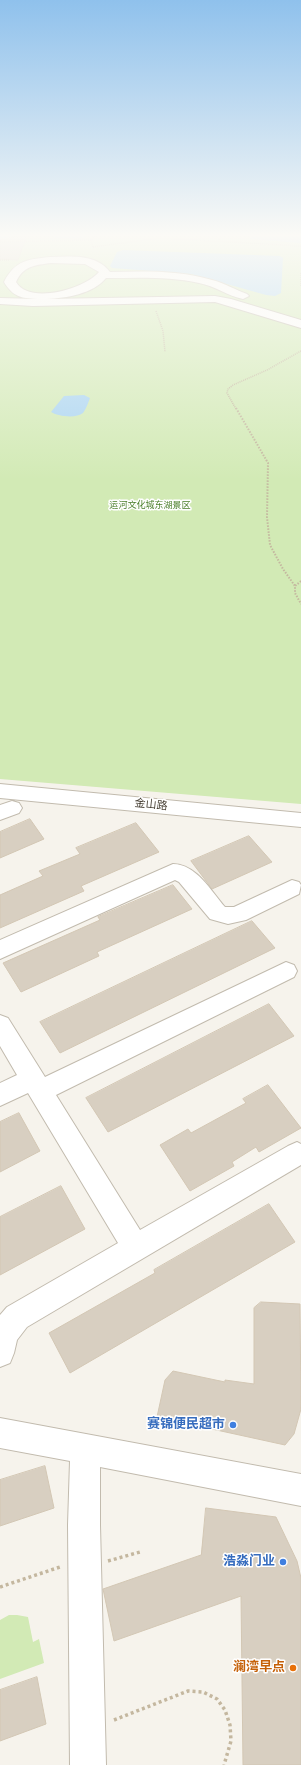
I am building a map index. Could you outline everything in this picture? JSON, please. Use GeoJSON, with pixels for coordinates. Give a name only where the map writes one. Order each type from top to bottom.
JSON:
{"type":"FeatureCollection","features":[{"type":"Feature","properties":{"kind":"street"},"geometry":{"type":"LineString","coordinates":[[279,315],[301,324]]}},
{"type":"Feature","properties":{"kind":"street","name":"金山路"},"geometry":{"type":"LineString","coordinates":[[0,791],[301,820]]}},
{"type":"Feature","properties":{"kind":"street"},"geometry":{"type":"LineString","coordinates":[[0,950],[173,872],[180,872],[186,876],[218,913],[228,916],[238,914],[292,888]]}},
{"type":"Feature","properties":{"kind":"street"},"geometry":{"type":"LineString","coordinates":[[0,1095],[37,1085],[286,970]]}},
{"type":"Feature","properties":{"kind":"street"},"geometry":{"type":"LineString","coordinates":[[0,1025],[136,1248]]}},
{"type":"Feature","properties":{"kind":"street"},"geometry":{"type":"LineString","coordinates":[[0,1353],[2,1337],[9,1322],[297,1154]]}},
{"type":"Feature","properties":{"kind":"street"},"geometry":{"type":"LineString","coordinates":[[0,1433],[301,1490]]}},
{"type":"Feature","properties":{"kind":"street"},"geometry":{"type":"LineString","coordinates":[[85,1449],[88,1765]]}},
{"type":"Feature","properties":{"kind":"path"},"geometry":{"type":"LineString","coordinates":[[158,315],[163,331],[165,352]]}},
{"type":"Feature","properties":{"kind":"path"},"geometry":{"type":"LineString","coordinates":[[301,352],[233,386],[228,389],[227,393],[268,463],[267,517],[270,545],[283,569],[295,586],[295,593],[301,604]]}},
{"type":"Feature","properties":{"kind":"path"},"geometry":{"type":"LineString","coordinates":[[295,586],[301,581]]}},
{"type":"Feature","properties":{"kind":"path"},"geometry":{"type":"LineString","coordinates":[[0,1587],[85,1564],[140,1552]]}},
{"type":"Feature","properties":{"kind":"path"},"geometry":{"type":"LineString","coordinates":[[87,1724],[112,1721],[188,1691],[203,1692],[217,1699],[225,1710],[230,1725],[231,1741],[228,1756],[224,1765]]}},
{"type":"Feature","properties":{"kind":"green space","name":"运河文化城东湖景区"},"geometry":{"type":"Polygon","coordinates":[[[0,315],[301,315],[301,804],[0,779],[0,315]]]}},
{"type":"Feature","properties":{"kind":"green space"},"geometry":{"type":"Polygon","coordinates":[[[9,1615],[28,1617],[33,1642],[39,1639],[44,1663],[0,1679],[0,1620],[9,1615]]]}},
{"type":"Feature","properties":{"kind":"water"},"geometry":{"type":"Polygon","coordinates":[[[84,395],[90,398],[83,413],[80,415],[67,416],[58,415],[51,412],[64,396],[84,395]]]}},
{"type":"Feature","properties":{"kind":"building"},"geometry":{"type":"Polygon","coordinates":[[[30,819],[44,839],[0,858],[0,832],[30,819]]]}},
{"type":"Feature","properties":{"kind":"building"},"geometry":{"type":"Polygon","coordinates":[[[136,823],[159,852],[81,886],[84,891],[0,928],[0,895],[43,876],[39,871],[80,854],[76,848],[136,823]]]}},
{"type":"Feature","properties":{"kind":"building"},"geometry":{"type":"Polygon","coordinates":[[[249,836],[272,862],[212,889],[191,861],[249,836]]]}},
{"type":"Feature","properties":{"kind":"building"},"geometry":{"type":"Polygon","coordinates":[[[173,885],[192,909],[97,952],[99,956],[21,992],[3,963],[100,920],[98,917],[173,885]]]}},
{"type":"Feature","properties":{"kind":"building"},"geometry":{"type":"Polygon","coordinates":[[[252,921],[275,948],[60,1053],[40,1022],[252,921]]]}},
{"type":"Feature","properties":{"kind":"building"},"geometry":{"type":"Polygon","coordinates":[[[269,1004],[294,1036],[108,1132],[86,1098],[269,1004]]]}},
{"type":"Feature","properties":{"kind":"building"},"geometry":{"type":"Polygon","coordinates":[[[268,1085],[301,1128],[259,1152],[256,1147],[232,1162],[234,1166],[190,1191],[160,1145],[188,1129],[191,1133],[246,1103],[243,1099],[268,1085]]]}},
{"type":"Feature","properties":{"kind":"building"},"geometry":{"type":"Polygon","coordinates":[[[19,1113],[40,1151],[0,1172],[0,1122],[19,1113]]]}},
{"type":"Feature","properties":{"kind":"building"},"geometry":{"type":"Polygon","coordinates":[[[61,1186],[85,1229],[0,1275],[0,1217],[61,1186]]]}},
{"type":"Feature","properties":{"kind":"building"},"geometry":{"type":"Polygon","coordinates":[[[269,1204],[295,1242],[70,1373],[49,1333],[155,1273],[154,1270],[269,1204]]]}},
{"type":"Feature","properties":{"kind":"building"},"geometry":{"type":"Polygon","coordinates":[[[261,1302],[300,1304],[301,1409],[294,1434],[285,1445],[157,1417],[165,1380],[173,1371],[225,1382],[225,1380],[254,1384],[254,1308],[261,1302]]]}},
{"type":"Feature","properties":{"kind":"building"},"geometry":{"type":"Polygon","coordinates":[[[45,1466],[54,1508],[0,1526],[0,1480],[45,1466]]]}},
{"type":"Feature","properties":{"kind":"building"},"geometry":{"type":"Polygon","coordinates":[[[206,1508],[276,1517],[297,1561],[301,1578],[301,1765],[243,1765],[241,1596],[114,1641],[103,1589],[201,1555],[206,1508]]]}},
{"type":"Feature","properties":{"kind":"building"},"geometry":{"type":"Polygon","coordinates":[[[37,1677],[46,1724],[0,1741],[0,1690],[37,1677]]]}},
{"type":"Feature","properties":{"kind":"place","name":"赛锦便民超市"},"geometry":{"type":"Point","coordinates":[233,1425]}},
{"type":"Feature","properties":{"kind":"place","name":"浩淼门业"},"geometry":{"type":"Point","coordinates":[283,1562]}},
{"type":"Feature","properties":{"kind":"place","name":"澜湾早点"},"geometry":{"type":"Point","coordinates":[293,1668]}}]}
